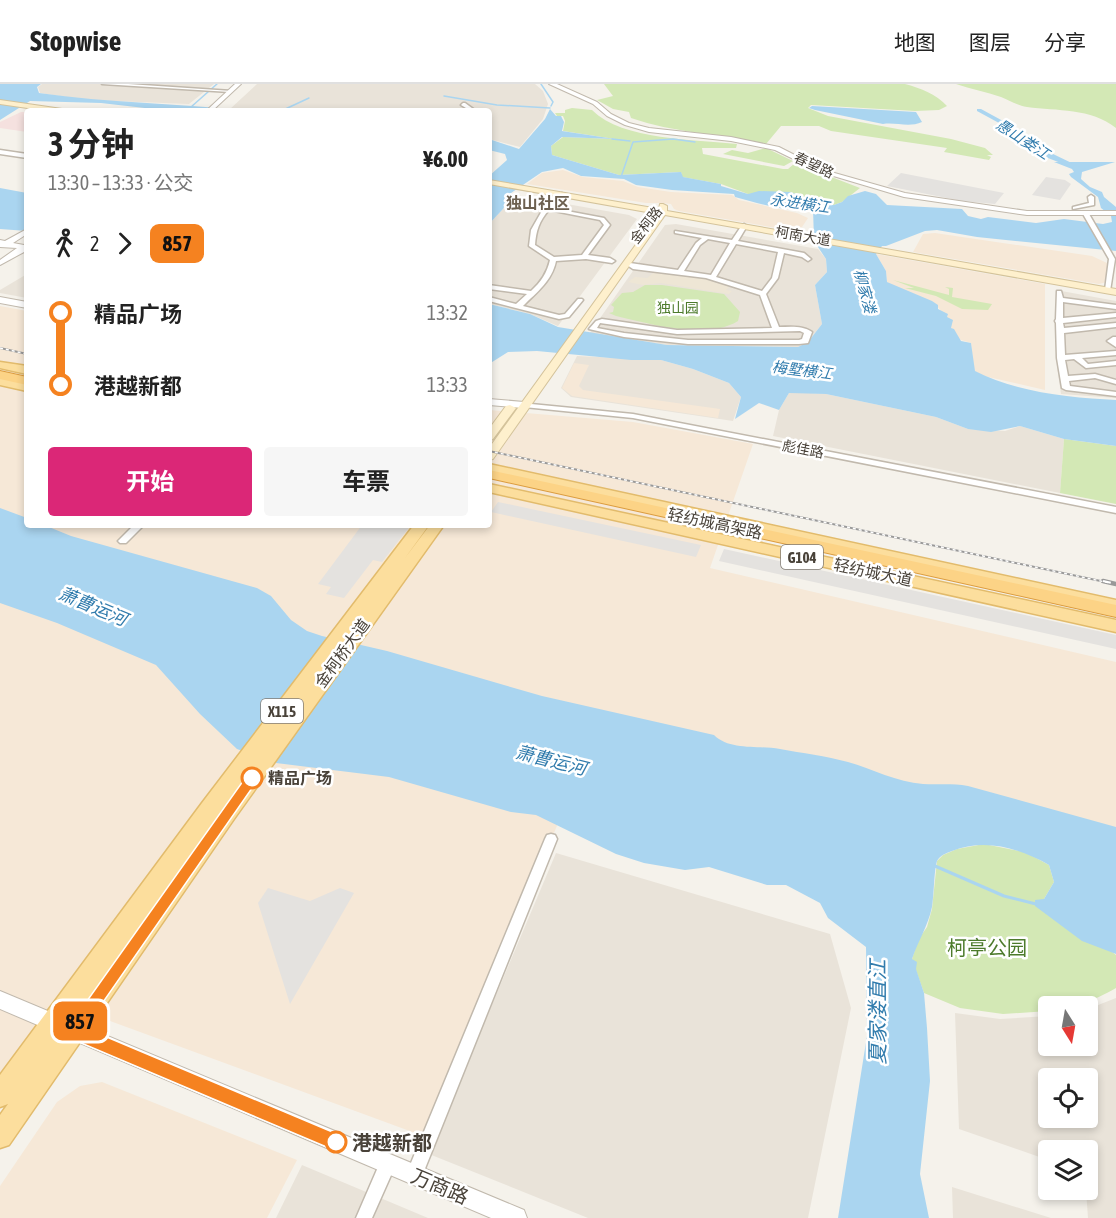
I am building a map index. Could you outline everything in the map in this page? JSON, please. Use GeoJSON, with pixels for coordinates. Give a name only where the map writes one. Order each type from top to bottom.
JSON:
{"type":"FeatureCollection","features":[{"type":"Feature","properties":{"kind":"highway"},"geometry":{"type":"LineString","coordinates":[[0,366],[24,371]]}},
{"type":"Feature","properties":{"kind":"highway"},"geometry":{"type":"LineString","coordinates":[[0,375],[24,380]]}},
{"type":"Feature","properties":{"kind":"highway","name":"轻纺城高架路"},"geometry":{"type":"LineString","coordinates":[[492,475],[1116,611]]}},
{"type":"Feature","properties":{"kind":"highway","name":"轻纺城高架路"},"geometry":{"type":"LineString","coordinates":[[492,483],[1116,619]]}},
{"type":"Feature","properties":{"kind":"main road"},"geometry":{"type":"LineString","coordinates":[[0,102],[43,108]]}},
{"type":"Feature","properties":{"kind":"main road","name":"柯南大道"},"geometry":{"type":"LineString","coordinates":[[492,183],[1112,291]]}},
{"type":"Feature","properties":{"kind":"main road","name":"金柯路"},"geometry":{"type":"LineString","coordinates":[[492,434],[518,404],[659,212]]}},
{"type":"Feature","properties":{"kind":"main road"},"geometry":{"type":"LineString","coordinates":[[0,381],[24,386]]}},
{"type":"Feature","properties":{"kind":"main road","name":"金柯路"},"geometry":{"type":"LineString","coordinates":[[492,451],[518,404]]}},
{"type":"Feature","properties":{"kind":"main road","name":"轻纺城大道"},"geometry":{"type":"LineString","coordinates":[[492,469],[1116,604]]}},
{"type":"Feature","properties":{"kind":"main road","name":"轻纺城大道"},"geometry":{"type":"LineString","coordinates":[[492,489],[1116,626]]}},
{"type":"Feature","properties":{"kind":"main road","name":"金柯桥大道"},"geometry":{"type":"LineString","coordinates":[[0,1136],[63,1027],[362,615],[420,528]]}},
{"type":"Feature","properties":{"kind":"main road","name":"金柯桥大道"},"geometry":{"type":"LineString","coordinates":[[362,615],[434,528]]}},
{"type":"Feature","properties":{"kind":"main road","name":"金柯桥大道"},"geometry":{"type":"LineString","coordinates":[[0,1095],[63,1027]]}},
{"type":"Feature","properties":{"kind":"street"},"geometry":{"type":"LineString","coordinates":[[104,84],[230,91]]}},
{"type":"Feature","properties":{"kind":"street"},"geometry":{"type":"LineString","coordinates":[[164,88],[169,84]]}},
{"type":"Feature","properties":{"kind":"street"},"geometry":{"type":"LineString","coordinates":[[213,108],[238,84]]}},
{"type":"Feature","properties":{"kind":"street","name":"春望路"},"geometry":{"type":"LineString","coordinates":[[552,84],[595,104],[609,115],[627,124],[659,132],[731,139],[771,147],[787,152],[822,171],[904,195],[996,210],[1088,217],[1116,213]]}},
{"type":"Feature","properties":{"kind":"street"},"geometry":{"type":"LineString","coordinates":[[463,104],[469,108]]}},
{"type":"Feature","properties":{"kind":"street"},"geometry":{"type":"LineString","coordinates":[[18,154],[24,151]]}},
{"type":"Feature","properties":{"kind":"street"},"geometry":{"type":"LineString","coordinates":[[0,152],[24,155]]}},
{"type":"Feature","properties":{"kind":"street"},"geometry":{"type":"LineString","coordinates":[[562,195],[547,208],[534,227],[531,246],[553,259],[585,257],[680,272],[712,278],[763,294]]}},
{"type":"Feature","properties":{"kind":"street"},"geometry":{"type":"LineString","coordinates":[[1075,208],[1092,204],[1091,197]]}},
{"type":"Feature","properties":{"kind":"street"},"geometry":{"type":"LineString","coordinates":[[519,203],[602,219],[607,225],[585,257]]}},
{"type":"Feature","properties":{"kind":"street"},"geometry":{"type":"LineString","coordinates":[[1088,217],[1112,259],[1112,291]]}},
{"type":"Feature","properties":{"kind":"street"},"geometry":{"type":"LineString","coordinates":[[712,278],[744,226]]}},
{"type":"Feature","properties":{"kind":"street"},"geometry":{"type":"LineString","coordinates":[[5,242],[24,232]]}},
{"type":"Feature","properties":{"kind":"street"},"geometry":{"type":"LineString","coordinates":[[677,232],[806,255],[808,259]]}},
{"type":"Feature","properties":{"kind":"street"},"geometry":{"type":"LineString","coordinates":[[680,272],[698,244],[706,237]]}},
{"type":"Feature","properties":{"kind":"street"},"geometry":{"type":"LineString","coordinates":[[0,263],[21,250],[21,247],[5,242]]}},
{"type":"Feature","properties":{"kind":"street"},"geometry":{"type":"LineString","coordinates":[[763,294],[775,278],[781,250]]}},
{"type":"Feature","properties":{"kind":"street"},"geometry":{"type":"LineString","coordinates":[[517,307],[547,279],[553,259]]}},
{"type":"Feature","properties":{"kind":"street"},"geometry":{"type":"LineString","coordinates":[[492,287],[532,293]]}},
{"type":"Feature","properties":{"kind":"street"},"geometry":{"type":"LineString","coordinates":[[763,294],[776,330]]}},
{"type":"Feature","properties":{"kind":"street"},"geometry":{"type":"LineString","coordinates":[[1116,307],[1059,296],[1058,321],[1066,388],[1116,394]]}},
{"type":"Feature","properties":{"kind":"street"},"geometry":{"type":"LineString","coordinates":[[0,300],[24,304]]}},
{"type":"Feature","properties":{"kind":"street"},"geometry":{"type":"LineString","coordinates":[[492,300],[563,316],[567,316],[580,300]]}},
{"type":"Feature","properties":{"kind":"street"},"geometry":{"type":"LineString","coordinates":[[1058,321],[1116,315]]}},
{"type":"Feature","properties":{"kind":"street"},"geometry":{"type":"LineString","coordinates":[[602,321],[676,332],[776,330],[801,329],[808,332],[808,337],[806,341],[799,342],[675,341],[624,335],[593,328],[602,321]]}},
{"type":"Feature","properties":{"kind":"street"},"geometry":{"type":"LineString","coordinates":[[1059,331],[1112,326],[1116,332]]}},
{"type":"Feature","properties":{"kind":"street"},"geometry":{"type":"LineString","coordinates":[[675,341],[676,332]]}},
{"type":"Feature","properties":{"kind":"street"},"geometry":{"type":"LineString","coordinates":[[1116,339],[1111,341],[1116,345]]}},
{"type":"Feature","properties":{"kind":"street"},"geometry":{"type":"LineString","coordinates":[[1061,358],[1116,353]]}},
{"type":"Feature","properties":{"kind":"street"},"geometry":{"type":"LineString","coordinates":[[1076,357],[1086,366],[1116,363]]}},
{"type":"Feature","properties":{"kind":"street"},"geometry":{"type":"LineString","coordinates":[[1101,364],[1116,368]]}},
{"type":"Feature","properties":{"kind":"street"},"geometry":{"type":"LineString","coordinates":[[1064,379],[1095,376],[1116,382]]}},
{"type":"Feature","properties":{"kind":"street","name":"彪佳路"},"geometry":{"type":"LineString","coordinates":[[492,402],[633,416],[1116,510]]}},
{"type":"Feature","properties":{"kind":"street"},"geometry":{"type":"LineString","coordinates":[[123,541],[136,528]]}},
{"type":"Feature","properties":{"kind":"street"},"geometry":{"type":"LineString","coordinates":[[414,1175],[551,839]]}},
{"type":"Feature","properties":{"kind":"street","name":"万商路"},"geometry":{"type":"LineString","coordinates":[[0,1000],[516,1218]]}},
{"type":"Feature","properties":{"kind":"street"},"geometry":{"type":"LineString","coordinates":[[364,1218],[388,1164]]}},
{"type":"Feature","properties":{"kind":"shaded area"},"geometry":{"type":"Polygon","coordinates":[[[42,84],[214,84],[189,104],[86,100],[40,93],[38,87],[42,84]]]}},
{"type":"Feature","properties":{"kind":"shaded area"},"geometry":{"type":"Polygon","coordinates":[[[257,84],[535,84],[543,91],[548,104],[543,119],[520,147],[492,140],[492,108],[231,108],[257,84]]]}},
{"type":"Feature","properties":{"kind":"shaded area"},"geometry":{"type":"Polygon","coordinates":[[[24,112],[24,132],[0,128],[0,122],[24,112]]]}},
{"type":"Feature","properties":{"kind":"shaded area"},"geometry":{"type":"Polygon","coordinates":[[[563,170],[583,177],[623,181],[638,187],[671,192],[732,195],[739,200],[797,213],[808,218],[802,227],[788,230],[679,211],[671,204],[646,203],[527,184],[542,173],[563,170]]]}},
{"type":"Feature","properties":{"kind":"shaded area"},"geometry":{"type":"Polygon","coordinates":[[[901,173],[1004,193],[995,204],[962,201],[887,186],[901,173]]]}},
{"type":"Feature","properties":{"kind":"shaded area"},"geometry":{"type":"Polygon","coordinates":[[[1046,177],[1065,180],[1071,184],[1060,200],[1032,195],[1046,177]]]}},
{"type":"Feature","properties":{"kind":"shaded area"},"geometry":{"type":"Polygon","coordinates":[[[510,194],[629,215],[637,219],[558,326],[530,314],[492,305],[492,221],[503,209],[510,194]]]}},
{"type":"Feature","properties":{"kind":"shaded area"},"geometry":{"type":"Polygon","coordinates":[[[676,224],[818,249],[826,259],[827,272],[815,285],[822,324],[808,342],[798,347],[667,345],[589,334],[665,225],[676,224]]]}},
{"type":"Feature","properties":{"kind":"shaded area"},"geometry":{"type":"Polygon","coordinates":[[[935,233],[1092,256],[1107,263],[1107,282],[1099,284],[913,252],[923,234],[935,233]]]}},
{"type":"Feature","properties":{"kind":"shaded area"},"geometry":{"type":"Polygon","coordinates":[[[876,254],[1045,284],[1045,390],[984,376],[974,371],[971,343],[958,339],[951,328],[951,323],[937,306],[915,294],[907,294],[887,282],[886,271],[876,254]]]}},
{"type":"Feature","properties":{"kind":"shaded area"},"geometry":{"type":"Polygon","coordinates":[[[656,271],[710,279],[729,287],[726,290],[732,291],[729,294],[661,283],[643,285],[628,282],[635,277],[647,278],[656,271]]]}},
{"type":"Feature","properties":{"kind":"shaded area"},"geometry":{"type":"Polygon","coordinates":[[[24,276],[24,297],[0,293],[0,290],[24,276]]]}},
{"type":"Feature","properties":{"kind":"shaded area"},"geometry":{"type":"Polygon","coordinates":[[[1056,290],[1116,301],[1116,398],[1061,394],[1057,366],[1056,290]]]}},
{"type":"Feature","properties":{"kind":"shaded area"},"geometry":{"type":"Polygon","coordinates":[[[0,306],[24,310],[24,528],[492,528],[492,410],[633,422],[753,444],[710,568],[1116,662],[1116,859],[599,726],[426,1137],[61,1003],[0,1081],[0,306]]]}},
{"type":"Feature","properties":{"kind":"shaded area"},"geometry":{"type":"Polygon","coordinates":[[[577,356],[661,360],[729,383],[741,397],[733,421],[571,397],[561,388],[577,356]]]}},
{"type":"Feature","properties":{"kind":"shaded area"},"geometry":{"type":"Polygon","coordinates":[[[574,363],[589,365],[579,386],[583,390],[720,409],[718,418],[572,396],[562,388],[574,363]]]}},
{"type":"Feature","properties":{"kind":"shaded area"},"geometry":{"type":"Polygon","coordinates":[[[789,393],[826,394],[936,417],[968,429],[1005,431],[1020,426],[1064,439],[1060,493],[773,436],[779,410],[789,393]]]}},
{"type":"Feature","properties":{"kind":"shaded area"},"geometry":{"type":"Polygon","coordinates":[[[498,502],[701,545],[696,557],[492,511],[498,502]]]}},
{"type":"Feature","properties":{"kind":"shaded area"},"geometry":{"type":"Polygon","coordinates":[[[360,528],[409,528],[382,562],[373,560],[344,598],[326,594],[331,587],[318,584],[360,528]]]}},
{"type":"Feature","properties":{"kind":"shaded area"},"geometry":{"type":"Polygon","coordinates":[[[724,549],[1116,635],[1116,649],[719,561],[724,549]]]}},
{"type":"Feature","properties":{"kind":"shaded area"},"geometry":{"type":"Polygon","coordinates":[[[556,853],[830,934],[851,1008],[808,1218],[588,1218],[429,1154],[556,853]]]}},
{"type":"Feature","properties":{"kind":"shaded area"},"geometry":{"type":"Polygon","coordinates":[[[268,888],[310,901],[340,888],[354,893],[290,1004],[258,903],[268,888]]]}},
{"type":"Feature","properties":{"kind":"shaded area"},"geometry":{"type":"Polygon","coordinates":[[[1116,998],[1116,1218],[1088,1218],[1087,1200],[1098,1200],[1098,1140],[1038,1140],[1038,1157],[959,1129],[955,1013],[1000,1019],[1038,1017],[1038,1056],[1098,1056],[1098,1005],[1116,998]]]}},
{"type":"Feature","properties":{"kind":"shaded area"},"geometry":{"type":"Polygon","coordinates":[[[102,1082],[297,1160],[267,1218],[0,1218],[0,1186],[57,1102],[80,1086],[102,1082]]]}},
{"type":"Feature","properties":{"kind":"shaded area"},"geometry":{"type":"Polygon","coordinates":[[[302,1165],[428,1218],[276,1218],[302,1165]]]}},
{"type":"Feature","properties":{"kind":"shaded area"},"geometry":{"type":"Polygon","coordinates":[[[952,1187],[1051,1218],[953,1218],[952,1187]]]}},
{"type":"Feature","properties":{"kind":"green space"},"geometry":{"type":"Polygon","coordinates":[[[604,84],[905,84],[928,92],[947,106],[939,110],[915,111],[811,105],[808,108],[828,116],[951,139],[985,148],[993,155],[987,155],[991,157],[989,160],[944,152],[947,148],[831,131],[819,126],[781,126],[766,144],[681,130],[631,118],[629,112],[613,109],[597,100],[613,96],[604,84]]]}},
{"type":"Feature","properties":{"kind":"green space"},"geometry":{"type":"Polygon","coordinates":[[[956,84],[1116,84],[1116,128],[1096,117],[1024,106],[956,84]]]}},
{"type":"Feature","properties":{"kind":"green space"},"geometry":{"type":"Polygon","coordinates":[[[572,108],[592,110],[605,120],[640,133],[737,144],[736,148],[702,148],[703,154],[783,169],[788,169],[795,163],[860,188],[842,202],[834,205],[790,192],[748,194],[721,184],[682,177],[681,172],[619,175],[552,155],[551,146],[563,137],[615,139],[563,131],[565,121],[563,116],[557,116],[555,113],[565,113],[565,110],[572,108]]]}},
{"type":"Feature","properties":{"kind":"green space"},"geometry":{"type":"Polygon","coordinates":[[[766,148],[793,161],[784,166],[723,154],[732,150],[748,153],[766,148]]]}},
{"type":"Feature","properties":{"kind":"green space"},"geometry":{"type":"Polygon","coordinates":[[[893,280],[949,295],[949,289],[945,287],[953,288],[952,297],[992,304],[988,310],[962,309],[936,296],[905,288],[914,288],[893,280]]]}},
{"type":"Feature","properties":{"kind":"green space","name":"独山园"},"geometry":{"type":"Polygon","coordinates":[[[645,285],[662,285],[724,294],[740,312],[738,321],[725,327],[694,330],[662,326],[609,313],[613,312],[614,307],[611,305],[622,293],[633,292],[645,285]]]}},
{"type":"Feature","properties":{"kind":"green space"},"geometry":{"type":"Polygon","coordinates":[[[1064,439],[1116,446],[1116,504],[1060,493],[1064,439]]]}},
{"type":"Feature","properties":{"kind":"green space","name":"柯亭公园"},"geometry":{"type":"Polygon","coordinates":[[[984,844],[1025,852],[1049,865],[1054,882],[1044,899],[1116,955],[1116,988],[1098,997],[1038,996],[1038,1012],[1003,1014],[960,1008],[924,993],[912,959],[918,940],[927,927],[932,909],[937,861],[943,855],[957,849],[984,844]]]}},
{"type":"Feature","properties":{"kind":"water"},"geometry":{"type":"Polygon","coordinates":[[[0,84],[41,84],[37,87],[39,93],[65,96],[217,108],[145,108],[101,103],[30,101],[0,120],[0,84]]]}},
{"type":"Feature","properties":{"kind":"water"},"geometry":{"type":"Polygon","coordinates":[[[812,106],[916,112],[922,122],[912,125],[883,124],[809,108],[812,106]]]}},
{"type":"Feature","properties":{"kind":"water"},"geometry":{"type":"Polygon","coordinates":[[[550,109],[556,116],[561,116],[564,122],[562,131],[615,139],[562,137],[551,146],[552,155],[619,175],[681,172],[683,177],[721,184],[721,186],[748,194],[759,191],[790,192],[834,205],[842,202],[848,196],[865,191],[876,194],[887,205],[962,209],[968,216],[981,219],[988,217],[1036,223],[1064,219],[1103,224],[1112,222],[1111,216],[1101,208],[1098,197],[1071,177],[1069,174],[1074,172],[1072,169],[1054,162],[1115,162],[1082,172],[1081,179],[1090,187],[1102,192],[1104,197],[1116,207],[1116,251],[977,237],[937,230],[925,231],[882,246],[876,254],[886,271],[887,282],[932,301],[938,305],[938,309],[948,314],[947,317],[953,320],[951,328],[961,341],[971,343],[975,371],[1008,384],[1044,393],[1116,400],[1116,446],[1064,439],[1020,426],[991,432],[968,429],[936,417],[826,394],[789,393],[779,410],[759,403],[735,419],[741,397],[729,383],[661,360],[631,360],[537,351],[508,352],[492,362],[492,305],[530,314],[558,327],[667,345],[798,347],[808,342],[822,324],[815,285],[827,272],[826,259],[814,241],[813,208],[783,209],[735,197],[734,194],[636,185],[624,179],[581,176],[563,168],[542,172],[511,193],[503,209],[492,221],[492,173],[507,160],[505,154],[492,151],[492,140],[519,149],[545,119],[550,109]]]}},
{"type":"Feature","properties":{"kind":"water"},"geometry":{"type":"Polygon","coordinates":[[[0,188],[24,192],[24,231],[0,229],[0,188]]]}},
{"type":"Feature","properties":{"kind":"water"},"geometry":{"type":"Polygon","coordinates":[[[0,508],[24,517],[24,528],[51,528],[71,536],[257,588],[271,596],[291,620],[307,631],[322,636],[387,651],[542,696],[714,735],[736,745],[772,748],[831,758],[913,783],[968,786],[1116,827],[1116,954],[1082,941],[1035,906],[1035,900],[1044,899],[1054,882],[1049,865],[1014,850],[989,845],[964,847],[940,857],[936,865],[930,914],[912,959],[917,962],[916,969],[924,993],[927,1028],[930,1081],[920,1174],[929,1218],[838,1218],[867,1036],[866,947],[828,918],[820,903],[786,885],[767,885],[709,867],[685,870],[644,863],[616,854],[536,815],[511,812],[389,777],[276,763],[237,749],[200,714],[156,665],[57,623],[0,603],[0,508]]]}},
{"type":"Feature","properties":{"kind":"waterway"},"geometry":{"type":"LineString","coordinates":[[191,107],[217,84]]}},
{"type":"Feature","properties":{"kind":"waterway"},"geometry":{"type":"LineString","coordinates":[[541,84],[553,102],[551,106]]}},
{"type":"Feature","properties":{"kind":"waterway"},"geometry":{"type":"LineString","coordinates":[[444,96],[497,105],[550,108]]}},
{"type":"Feature","properties":{"kind":"waterway"},"geometry":{"type":"LineString","coordinates":[[287,108],[309,98]]}},
{"type":"Feature","properties":{"kind":"waterway","name":"愚山娄江"},"geometry":{"type":"LineString","coordinates":[[979,110],[1012,128],[1050,156],[1076,167]]}},
{"type":"Feature","properties":{"kind":"waterway"},"geometry":{"type":"LineString","coordinates":[[612,139],[630,141]]}},
{"type":"Feature","properties":{"kind":"waterway"},"geometry":{"type":"LineString","coordinates":[[621,177],[633,142],[673,139],[695,142]]}},
{"type":"Feature","properties":{"kind":"waterway"},"geometry":{"type":"LineString","coordinates":[[935,866],[1004,896],[1036,904]]}},
{"type":"Feature","properties":{"kind":"railway"},"geometry":{"type":"LineString","coordinates":[[0,348],[24,353]]}},
{"type":"Feature","properties":{"kind":"railway"},"geometry":{"type":"LineString","coordinates":[[492,452],[1110,583]]}},
{"type":"Feature","properties":{"kind":"railway"},"geometry":{"type":"LineString","coordinates":[[1103,581],[1116,584]]}},
{"type":"Feature","properties":{"kind":"bus line","name":"857"},"geometry":{"type":"LineString","coordinates":[[252,778],[73,1032],[336,1142]]}},
{"type":"Feature","properties":{"kind":"place","name":"精品广场"},"geometry":{"type":"Point","coordinates":[252,778]}},
{"type":"Feature","properties":{"kind":"place","name":"港越新都"},"geometry":{"type":"Point","coordinates":[336,1142]}},
{"type":"Feature","properties":{"kind":"district","name":"独山社区"},"geometry":{"type":"Point","coordinates":[538,203]}},
{"type":"Feature","properties":{"kind":"water label","name":"永进横江"},"geometry":{"type":"Point","coordinates":[800,203]}},
{"type":"Feature","properties":{"kind":"water label","name":"柳家溇"},"geometry":{"type":"Point","coordinates":[865,291]}},
{"type":"Feature","properties":{"kind":"water label","name":"梅墅横江"},"geometry":{"type":"Point","coordinates":[802,370]}},
{"type":"Feature","properties":{"kind":"water label","name":"萧曹运河"},"geometry":{"type":"Point","coordinates":[93,606]}},
{"type":"Feature","properties":{"kind":"water label","name":"萧曹运河"},"geometry":{"type":"Point","coordinates":[551,760]}},
{"type":"Feature","properties":{"kind":"water label","name":"夏家溇直江"},"geometry":{"type":"Point","coordinates":[877,1012]}}]}
